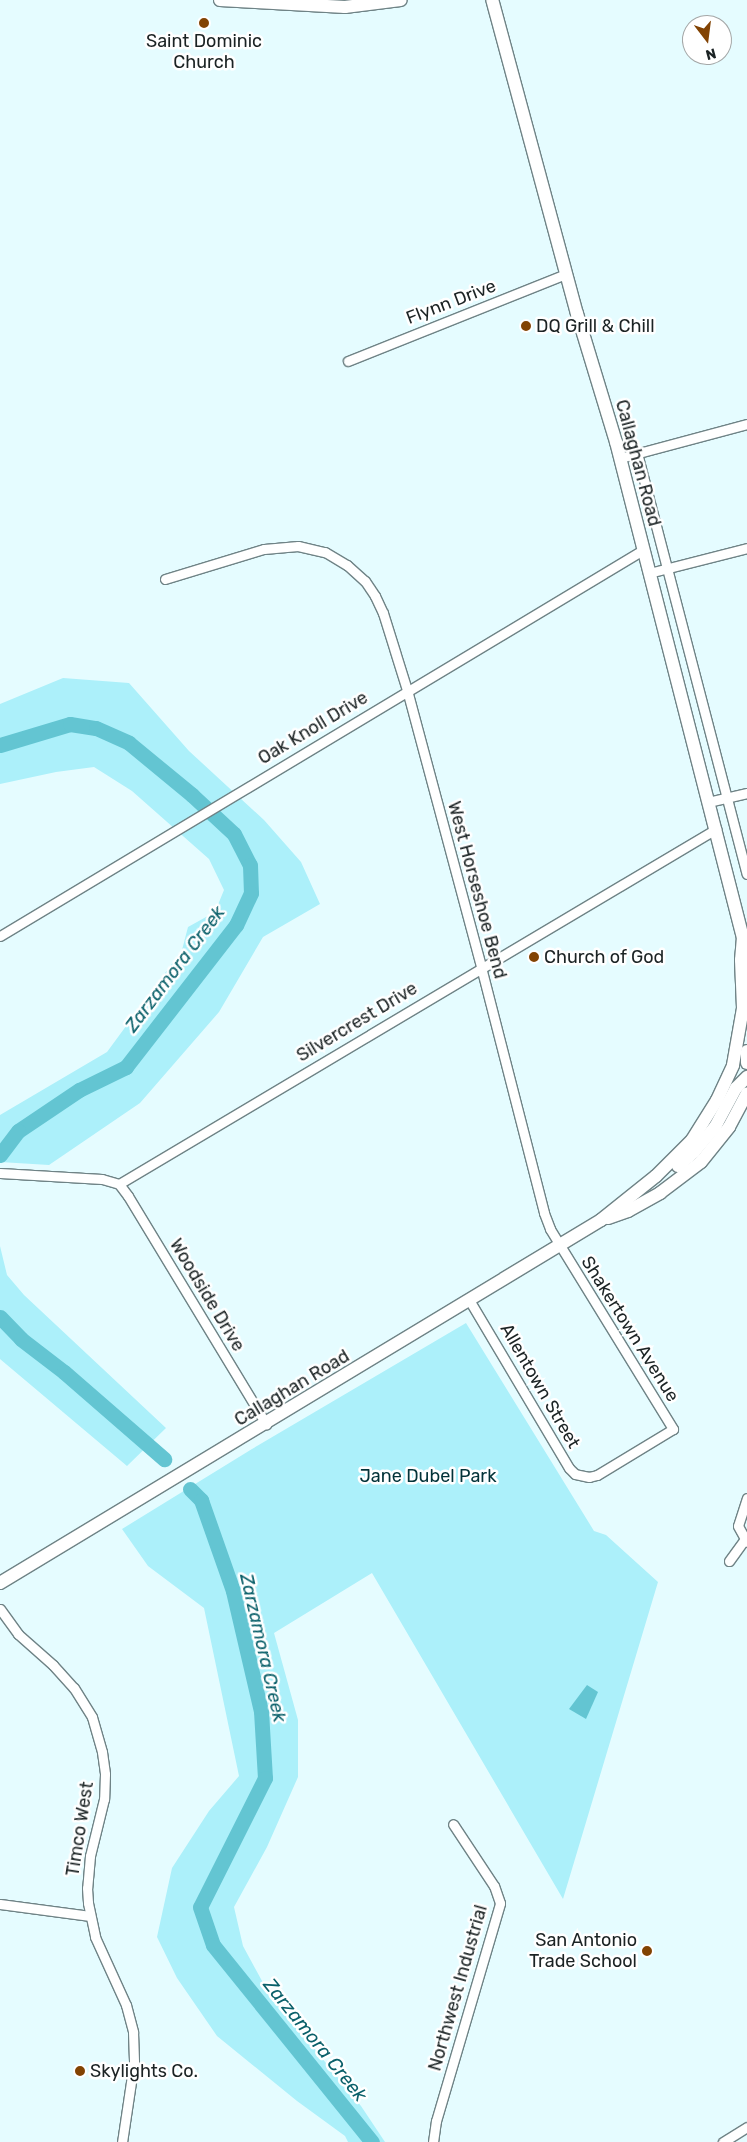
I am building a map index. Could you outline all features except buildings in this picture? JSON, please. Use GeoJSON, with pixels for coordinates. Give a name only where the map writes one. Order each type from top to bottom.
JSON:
{"type":"FeatureCollection","features":[{"type":"Feature","properties":{"kind":"main road"},"geometry":{"type":"LineString","coordinates":[[220,0],[345,7],[401,0]]}},
{"type":"Feature","properties":{"kind":"main road","name":"Callaghan Road"},"geometry":{"type":"LineString","coordinates":[[0,1583],[470,1301],[601,1220],[673,1161],[692,1140],[724,1087],[733,1065],[743,1008],[745,944],[620,458],[566,274],[492,0]]}},
{"type":"Feature","properties":{"kind":"main road"},"geometry":{"type":"LineString","coordinates":[[747,1051],[747,1063]]}},
{"type":"Feature","properties":{"kind":"main road"},"geometry":{"type":"LineString","coordinates":[[623,1202],[651,1188],[694,1152],[716,1126],[741,1080],[747,1077]]}},
{"type":"Feature","properties":{"kind":"main road","name":"Callaghan Road"},"geometry":{"type":"LineString","coordinates":[[601,1220],[628,1212],[687,1174],[715,1146],[729,1127],[747,1093]]}},
{"type":"Feature","properties":{"kind":"street","name":"Flynn Drive"},"geometry":{"type":"LineString","coordinates":[[348,361],[566,274]]}},
{"type":"Feature","properties":{"kind":"street"},"geometry":{"type":"LineString","coordinates":[[620,458],[747,424]]}},
{"type":"Feature","properties":{"kind":"street","name":"Callaghan Road"},"geometry":{"type":"LineString","coordinates":[[637,453],[747,874]]}},
{"type":"Feature","properties":{"kind":"street","name":"West Horseshoe Bend"},"geometry":{"type":"LineString","coordinates":[[165,579],[264,549],[280,546],[298,546],[325,552],[356,571],[376,596],[383,612],[407,690],[544,1213],[560,1246]]}},
{"type":"Feature","properties":{"kind":"street"},"geometry":{"type":"LineString","coordinates":[[650,573],[747,548]]}},
{"type":"Feature","properties":{"kind":"street","name":"Oak Knoll Drive"},"geometry":{"type":"LineString","coordinates":[[0,936],[407,690],[644,550]]}},
{"type":"Feature","properties":{"kind":"street"},"geometry":{"type":"LineString","coordinates":[[708,802],[747,793]]}},
{"type":"Feature","properties":{"kind":"street","name":"Silvercrest Drive"},"geometry":{"type":"LineString","coordinates":[[119,1184],[716,829]]}},
{"type":"Feature","properties":{"kind":"street"},"geometry":{"type":"LineString","coordinates":[[0,1173],[102,1179],[119,1184]]}},
{"type":"Feature","properties":{"kind":"street","name":"Woodside Drive"},"geometry":{"type":"LineString","coordinates":[[119,1184],[266,1424]]}},
{"type":"Feature","properties":{"kind":"street","name":"Shakertown Avenue"},"geometry":{"type":"LineString","coordinates":[[560,1246],[673,1429],[589,1477]]}},
{"type":"Feature","properties":{"kind":"street","name":"Allentown Street"},"geometry":{"type":"LineString","coordinates":[[470,1301],[569,1468],[575,1474],[589,1477]]}},
{"type":"Feature","properties":{"kind":"street"},"geometry":{"type":"LineString","coordinates":[[729,1561],[746,1541],[738,1526],[747,1498]]}},
{"type":"Feature","properties":{"kind":"street","name":"Timco West"},"geometry":{"type":"LineString","coordinates":[[0,1609],[18,1634],[53,1665],[74,1688],[92,1717],[102,1752],[105,1785],[103,1808],[88,1872],[90,1916],[102,1955],[126,2005],[132,2032],[134,2062],[122,2142]]}},
{"type":"Feature","properties":{"kind":"street","name":"Northwest Industrial"},"geometry":{"type":"LineString","coordinates":[[432,2142],[436,2121],[500,1903],[494,1886],[453,1824]]}},
{"type":"Feature","properties":{"kind":"street"},"geometry":{"type":"LineString","coordinates":[[0,1904],[90,1916]]}},
{"type":"Feature","properties":{"kind":"street"},"geometry":{"type":"LineString","coordinates":[[723,2142],[747,2127]]}},
{"type":"Feature","properties":{"kind":"green space"},"geometry":{"type":"Polygon","coordinates":[[[63,678],[129,683],[189,751],[264,820],[301,862],[320,904],[263,937],[219,1012],[140,1103],[49,1165],[0,1162],[0,1115],[107,1052],[182,950],[188,927],[215,912],[224,890],[209,859],[132,791],[94,767],[56,772],[0,784],[0,704],[63,678]]]}},
{"type":"Feature","properties":{"kind":"green space"},"geometry":{"type":"Polygon","coordinates":[[[0,1246],[7,1275],[24,1295],[166,1428],[127,1466],[0,1359],[0,1246]]]}},
{"type":"Feature","properties":{"kind":"green space","name":"Jane Dubel Park"},"geometry":{"type":"Polygon","coordinates":[[[466,1323],[594,1531],[606,1535],[658,1582],[563,1899],[372,1573],[274,1633],[298,1720],[298,1777],[267,1847],[234,1907],[243,1946],[268,1992],[361,2106],[385,2142],[348,2142],[345,2136],[297,2101],[217,2036],[177,1978],[157,1937],[172,1868],[209,1811],[239,1776],[204,1608],[148,1566],[122,1529],[252,1449],[466,1323]]]}},
{"type":"Feature","properties":{"kind":"shaded area"},"geometry":{"type":"Polygon","coordinates":[[[587,1685],[598,1692],[586,1719],[569,1709],[587,1685]]]}},
{"type":"Feature","properties":{"kind":"waterway","name":"Zarzamora Creek"},"geometry":{"type":"LineString","coordinates":[[0,745],[70,724],[96,728],[129,743],[192,795],[234,834],[250,865],[251,893],[236,925],[126,1067],[79,1090],[18,1131],[0,1155]]}},
{"type":"Feature","properties":{"kind":"waterway","name":"Zarzamora Creek"},"geometry":{"type":"LineString","coordinates":[[0,1317],[21,1339],[64,1372],[164,1459]]}},
{"type":"Feature","properties":{"kind":"waterway","name":"Zarzamora Creek"},"geometry":{"type":"LineString","coordinates":[[190,1489],[201,1500],[233,1591],[261,1711],[265,1778],[200,1907],[213,1945],[372,2142]]}},
{"type":"Feature","properties":{"kind":"place","name":"Saint Dominic Church"},"geometry":{"type":"Point","coordinates":[204,23]}},
{"type":"Feature","properties":{"kind":"place","name":"DQ Grill & Chill"},"geometry":{"type":"Point","coordinates":[526,326]}},
{"type":"Feature","properties":{"kind":"place","name":"Church of God"},"geometry":{"type":"Point","coordinates":[534,957]}},
{"type":"Feature","properties":{"kind":"place","name":"San Antonio Trade School"},"geometry":{"type":"Point","coordinates":[647,1951]}},
{"type":"Feature","properties":{"kind":"place","name":"Skylights Co."},"geometry":{"type":"Point","coordinates":[80,2071]}}]}
